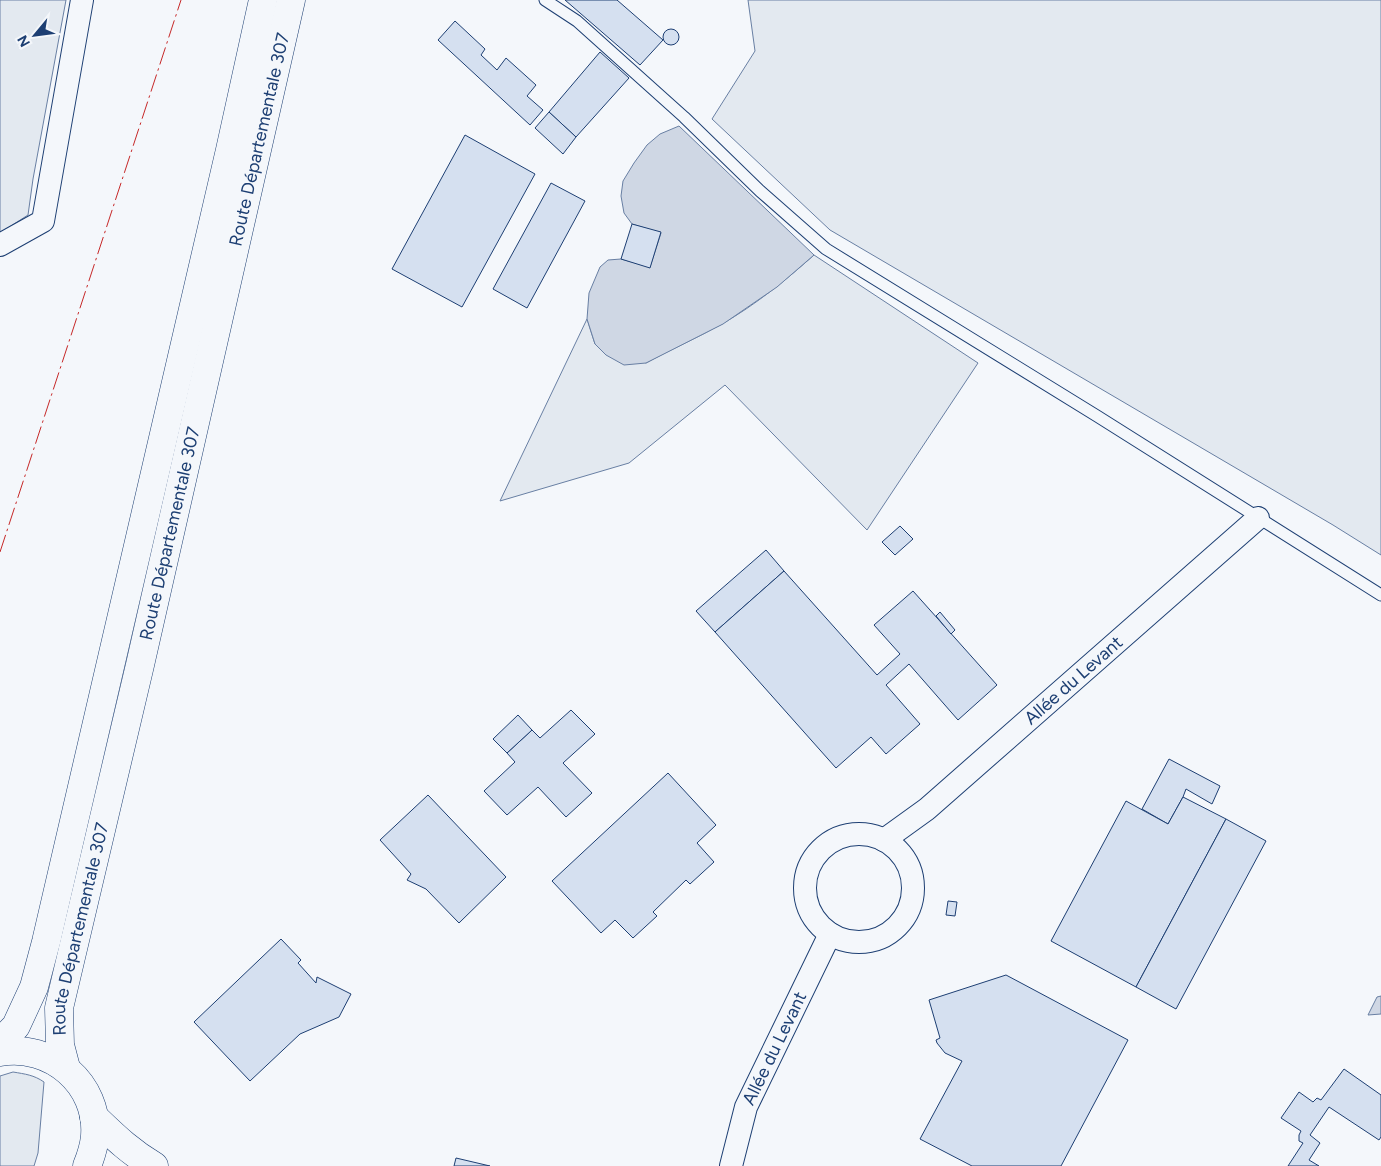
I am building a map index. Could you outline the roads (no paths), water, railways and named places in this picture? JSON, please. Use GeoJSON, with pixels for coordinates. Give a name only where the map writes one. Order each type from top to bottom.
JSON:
{"type":"FeatureCollection","features":[{"type":"Feature","properties":{"kind":"main road","name":"Route Départementale 307"},"geometry":{"type":"LineString","coordinates":[[0,1043],[16,1026],[34,987],[46,942],[230,150],[263,0]]}},
{"type":"Feature","properties":{"kind":"main road","name":"Route Départementale 307"},"geometry":{"type":"LineString","coordinates":[[66,1068],[60,1045],[59,1008],[171,531],[291,0]]}},
{"type":"Feature","properties":{"kind":"main road"},"geometry":{"type":"LineString","coordinates":[[0,1052],[10,1050],[30,1052],[49,1058],[66,1068],[78,1082],[89,1098],[94,1117],[95,1136],[92,1154],[87,1166]]}},
{"type":"Feature","properties":{"kind":"main road"},"geometry":{"type":"LineString","coordinates":[[94,1117],[129,1150],[154,1166]]}},
{"type":"Feature","properties":{"kind":"street"},"geometry":{"type":"LineString","coordinates":[[0,245],[43,220],[82,0]]}},
{"type":"Feature","properties":{"kind":"street","name":"Allée du Levant"},"geometry":{"type":"LineString","coordinates":[[884,840],[927,809],[1258,518]]}},
{"type":"Feature","properties":{"kind":"street"},"geometry":{"type":"LineString","coordinates":[[852,834],[869,834],[884,840],[898,851],[907,865],[912,882],[912,899],[905,915],[895,928],[880,937],[863,942],[846,940],[830,934],[817,923],[809,908],[805,892],[806,876],[812,860],[822,848],[836,838],[852,834]]}},
{"type":"Feature","properties":{"kind":"street","name":"Allée du Levant"},"geometry":{"type":"LineString","coordinates":[[731,1166],[746,1106],[830,934]]}},
{"type":"Feature","properties":{"kind":"lane"},"geometry":{"type":"LineString","coordinates":[[545,0],[578,21],[684,117],[760,191],[826,249],[1097,416],[1381,595]]}}]}
